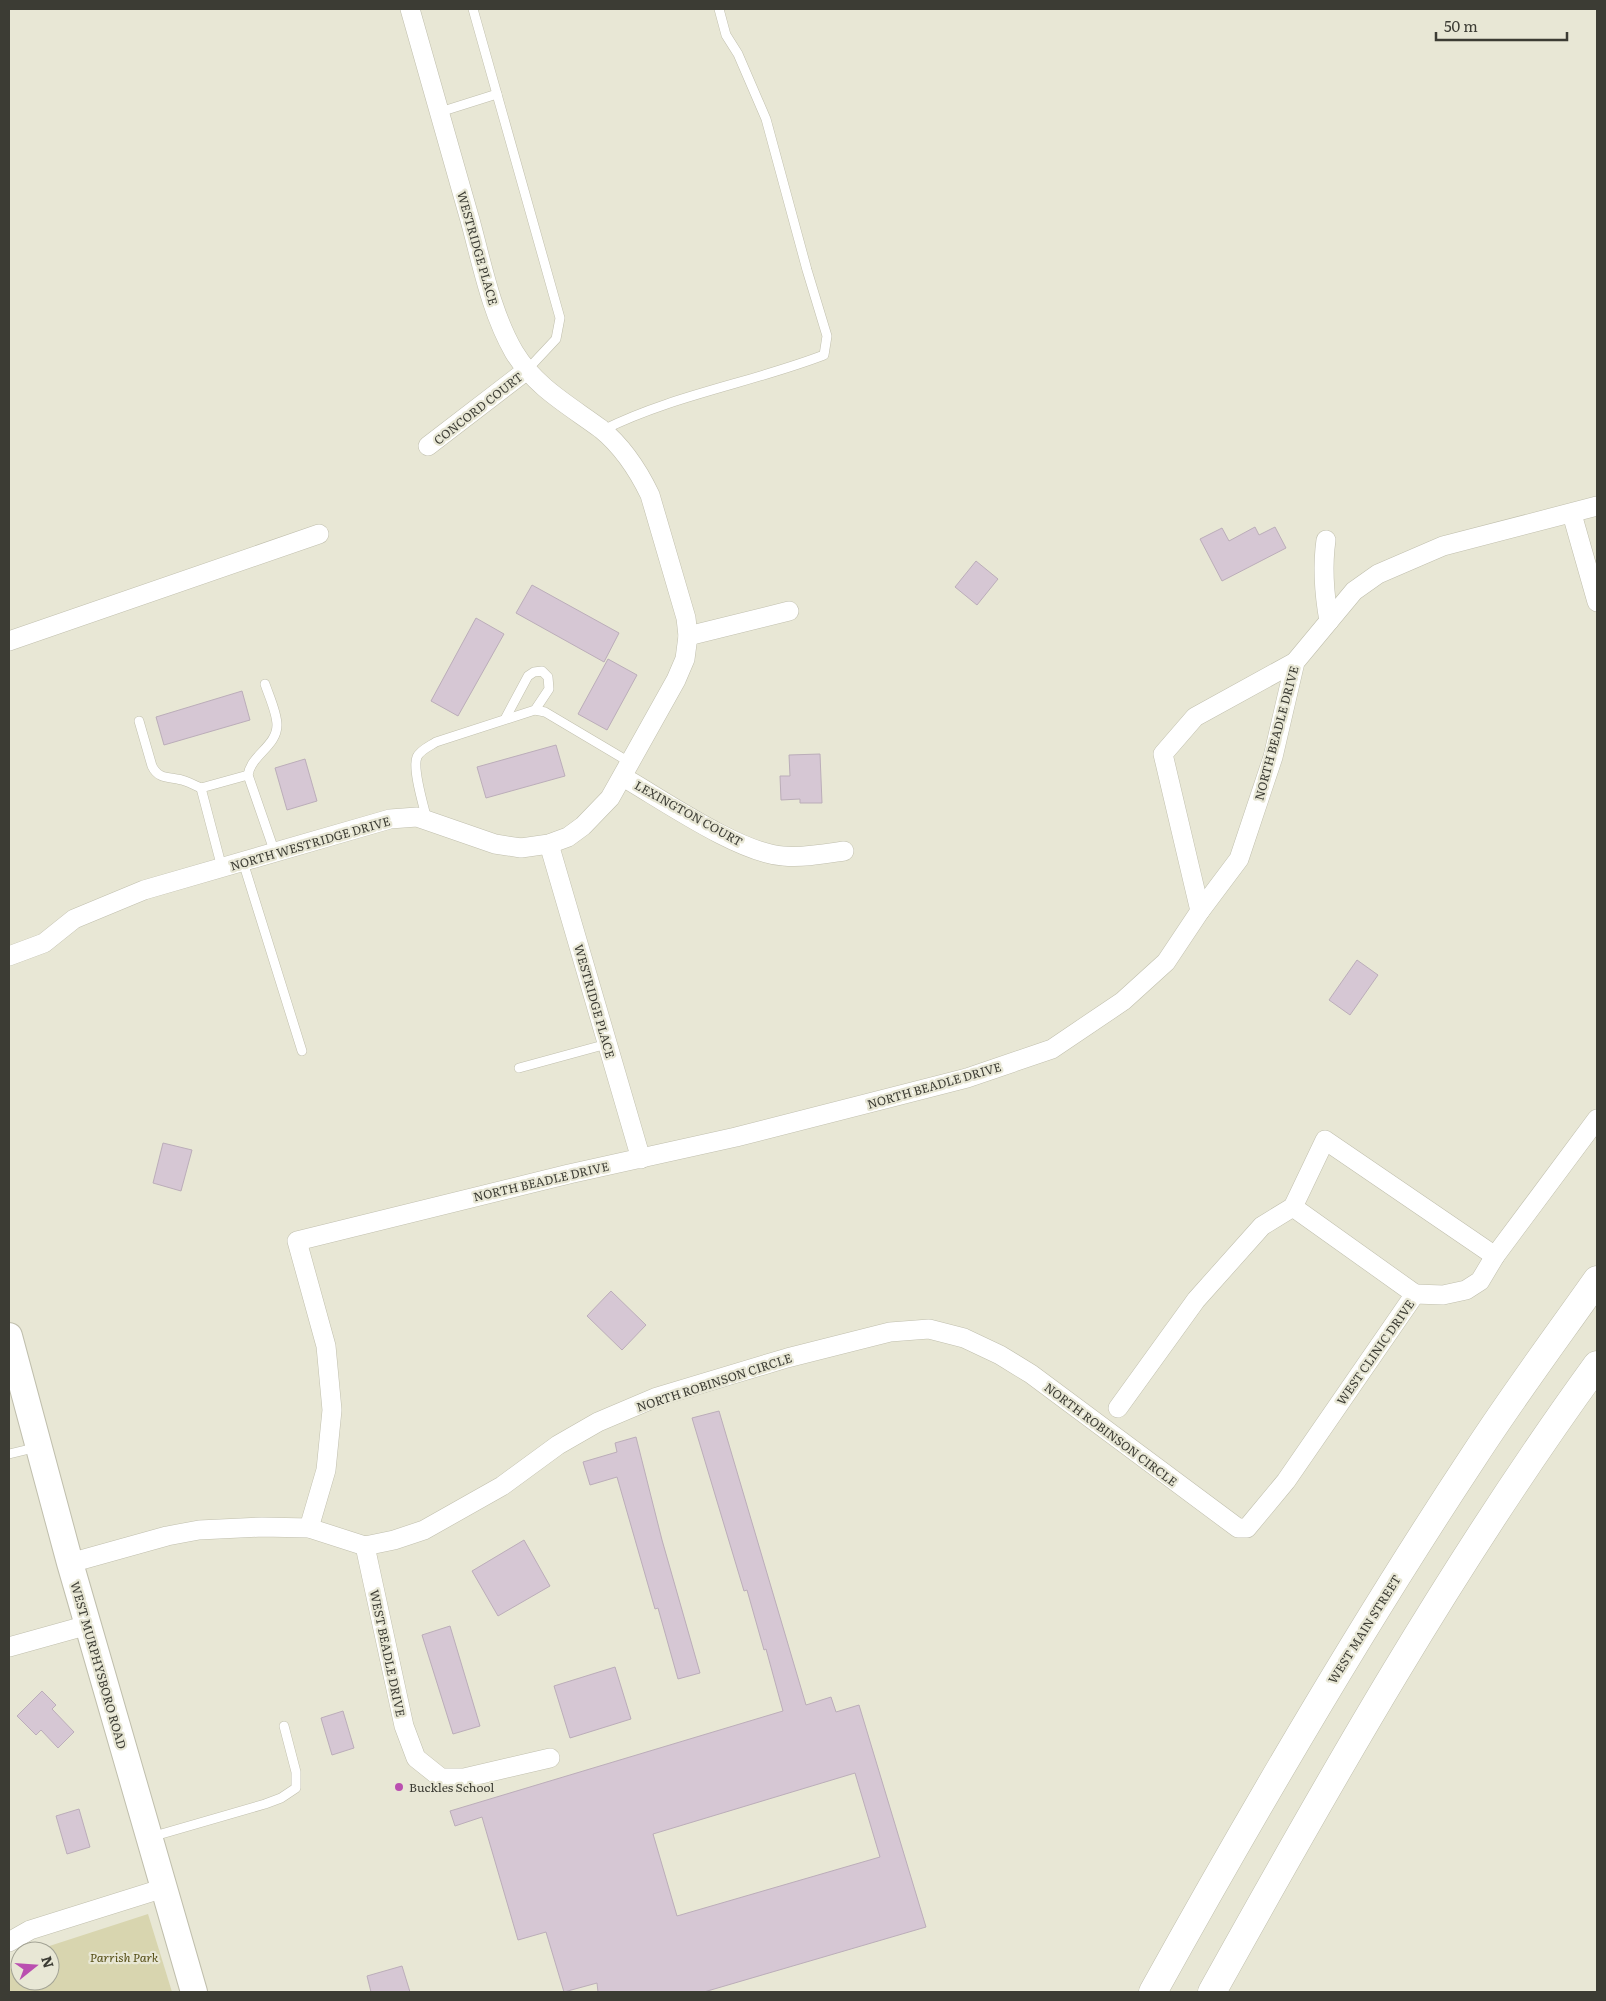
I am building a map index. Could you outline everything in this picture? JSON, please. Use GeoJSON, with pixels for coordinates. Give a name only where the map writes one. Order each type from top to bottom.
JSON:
{"type":"FeatureCollection","features":[{"type":"Feature","properties":{"kind":"highway","name":"WEST MAIN STREET"},"geometry":{"type":"LineString","coordinates":[[1153,1992],[1261,1800],[1378,1606],[1475,1455],[1597,1280]]}},
{"type":"Feature","properties":{"kind":"highway"},"geometry":{"type":"LineString","coordinates":[[1212,1992],[1300,1833],[1408,1650],[1548,1432],[1597,1364]]}},
{"type":"Feature","properties":{"kind":"street","name":"WESTRIDGE PLACE"},"geometry":{"type":"LineString","coordinates":[[410,9],[490,293],[514,352],[527,370],[552,394],[602,430],[616,444]]}},
{"type":"Feature","properties":{"kind":"street","name":"CONCORD COURT"},"geometry":{"type":"LineString","coordinates":[[428,446],[527,370]]}},
{"type":"Feature","properties":{"kind":"street","name":"NORTH WESTRIDGE DRIVE"},"geometry":{"type":"LineString","coordinates":[[9,956],[44,943],[74,919],[107,903],[144,890],[390,819],[412,816],[495,844],[521,848],[549,844],[568,837],[583,826],[610,798],[627,770],[676,680],[685,659],[688,636],[686,618],[650,495],[641,476],[625,452],[616,444]]}},
{"type":"Feature","properties":{"kind":"street","name":"NORTH BEADLE DRIVE"},"geometry":{"type":"LineString","coordinates":[[309,1528],[326,1470],[332,1410],[326,1346],[297,1241],[569,1174],[736,1138],[967,1078],[1052,1049],[1123,1002],[1166,962],[1200,911],[1239,859],[1273,757],[1295,662],[1354,591],[1378,574],[1444,546],[1597,506]]}},
{"type":"Feature","properties":{"kind":"street"},"geometry":{"type":"LineString","coordinates":[[1572,514],[1597,602]]}},
{"type":"Feature","properties":{"kind":"street"},"geometry":{"type":"LineString","coordinates":[[9,641],[319,534]]}},
{"type":"Feature","properties":{"kind":"street"},"geometry":{"type":"LineString","coordinates":[[1326,540],[1323,559],[1324,592],[1329,621]]}},
{"type":"Feature","properties":{"kind":"street"},"geometry":{"type":"LineString","coordinates":[[688,636],[789,611]]}},
{"type":"Feature","properties":{"kind":"street"},"geometry":{"type":"LineString","coordinates":[[1200,911],[1163,754],[1195,717],[1295,662]]}},
{"type":"Feature","properties":{"kind":"street","name":"LEXINGTON COURT"},"geometry":{"type":"LineString","coordinates":[[627,770],[709,827],[741,843],[768,853],[783,856],[815,856],[844,851]]}},
{"type":"Feature","properties":{"kind":"street","name":"WESTRIDGE PLACE"},"geometry":{"type":"LineString","coordinates":[[549,844],[641,1158]]}},
{"type":"Feature","properties":{"kind":"street","name":"WEST CLINIC DRIVE"},"geometry":{"type":"LineString","coordinates":[[1247,1528],[1286,1481],[1415,1294],[1443,1295],[1466,1290],[1480,1281],[1495,1256],[1597,1119]]}},
{"type":"Feature","properties":{"kind":"street"},"geometry":{"type":"LineString","coordinates":[[1118,1408],[1196,1300],[1262,1226],[1293,1207],[1325,1140],[1495,1256]]}},
{"type":"Feature","properties":{"kind":"street"},"geometry":{"type":"LineString","coordinates":[[1293,1207],[1415,1294]]}},
{"type":"Feature","properties":{"kind":"street","name":"NORTH ROBINSON CIRCLE"},"geometry":{"type":"LineString","coordinates":[[365,1546],[424,1530],[502,1486],[558,1445],[598,1422],[657,1397],[815,1351],[890,1332],[929,1329],[964,1338],[1000,1355],[1031,1374],[1238,1528],[1247,1528]]}},
{"type":"Feature","properties":{"kind":"street","name":"WEST MURPHYSBORO ROAD"},"geometry":{"type":"LineString","coordinates":[[9,1336],[70,1563],[194,1992]]}},
{"type":"Feature","properties":{"kind":"street"},"geometry":{"type":"LineString","coordinates":[[70,1563],[167,1536],[199,1530],[262,1527],[309,1528],[365,1546]]}},
{"type":"Feature","properties":{"kind":"street","name":"WEST BEADLE DRIVE"},"geometry":{"type":"LineString","coordinates":[[365,1546],[404,1726],[416,1758],[441,1778],[464,1778],[550,1758]]}},
{"type":"Feature","properties":{"kind":"street"},"geometry":{"type":"LineString","coordinates":[[9,1647],[88,1625]]}},
{"type":"Feature","properties":{"kind":"street"},"geometry":{"type":"LineString","coordinates":[[9,1942],[30,1930],[164,1888]]}},
{"type":"Feature","properties":{"kind":"lane"},"geometry":{"type":"LineString","coordinates":[[473,9],[560,318],[556,339],[527,370]]}},
{"type":"Feature","properties":{"kind":"lane"},"geometry":{"type":"LineString","coordinates":[[602,430],[636,413],[790,368],[824,356],[827,336],[766,119],[738,54],[726,35],[719,9]]}},
{"type":"Feature","properties":{"kind":"lane"},"geometry":{"type":"LineString","coordinates":[[440,112],[496,94]]}},
{"type":"Feature","properties":{"kind":"lane"},"geometry":{"type":"LineString","coordinates":[[505,719],[528,676],[534,672],[542,671],[548,677],[549,689],[535,710]]}},
{"type":"Feature","properties":{"kind":"lane"},"geometry":{"type":"LineString","coordinates":[[265,684],[277,725],[272,741],[250,766],[248,775],[275,853]]}},
{"type":"Feature","properties":{"kind":"lane"},"geometry":{"type":"LineString","coordinates":[[427,820],[416,767],[417,756],[436,742],[535,710],[545,712],[627,770]]}},
{"type":"Feature","properties":{"kind":"lane"},"geometry":{"type":"LineString","coordinates":[[139,721],[156,773],[164,777],[184,780],[201,788],[248,775]]}},
{"type":"Feature","properties":{"kind":"lane"},"geometry":{"type":"LineString","coordinates":[[201,788],[222,868]]}},
{"type":"Feature","properties":{"kind":"lane"},"geometry":{"type":"LineString","coordinates":[[243,862],[302,1050]]}},
{"type":"Feature","properties":{"kind":"lane"},"geometry":{"type":"LineString","coordinates":[[518,1068],[607,1044]]}},
{"type":"Feature","properties":{"kind":"lane"},"geometry":{"type":"LineString","coordinates":[[9,1454],[40,1447]]}},
{"type":"Feature","properties":{"kind":"lane"},"geometry":{"type":"LineString","coordinates":[[149,1838],[265,1804],[281,1798],[296,1788],[296,1772],[284,1726]]}},
{"type":"Feature","properties":{"kind":"green space","name":"Parrish Park"},"geometry":{"type":"Polygon","coordinates":[[[148,1914],[172,1992],[9,1992],[10,1969],[10,1991],[60,1991],[60,1943],[148,1914]]]}},
{"type":"Feature","properties":{"kind":"building"},"geometry":{"type":"Polygon","coordinates":[[[1255,527],[1259,535],[1275,527],[1286,548],[1222,581],[1200,539],[1222,528],[1229,541],[1255,527]]]}},
{"type":"Feature","properties":{"kind":"building"},"geometry":{"type":"Polygon","coordinates":[[[976,561],[998,579],[977,605],[955,587],[976,561]]]}},
{"type":"Feature","properties":{"kind":"building"},"geometry":{"type":"Polygon","coordinates":[[[532,585],[619,633],[604,662],[516,613],[532,585]]]}},
{"type":"Feature","properties":{"kind":"building"},"geometry":{"type":"Polygon","coordinates":[[[476,618],[504,634],[458,716],[431,701],[476,618]]]}},
{"type":"Feature","properties":{"kind":"building"},"geometry":{"type":"Polygon","coordinates":[[[608,659],[637,675],[607,730],[578,714],[608,659]]]}},
{"type":"Feature","properties":{"kind":"building"},"geometry":{"type":"Polygon","coordinates":[[[242,691],[250,720],[164,745],[156,717],[242,691]]]}},
{"type":"Feature","properties":{"kind":"building"},"geometry":{"type":"Polygon","coordinates":[[[556,745],[565,776],[486,798],[477,767],[556,745]]]}},
{"type":"Feature","properties":{"kind":"building"},"geometry":{"type":"Polygon","coordinates":[[[820,754],[822,803],[800,803],[800,799],[781,800],[780,776],[790,776],[789,755],[820,754]]]}},
{"type":"Feature","properties":{"kind":"building"},"geometry":{"type":"Polygon","coordinates":[[[305,759],[317,801],[287,810],[275,768],[305,759]]]}},
{"type":"Feature","properties":{"kind":"building"},"geometry":{"type":"Polygon","coordinates":[[[1357,960],[1378,975],[1350,1015],[1329,1000],[1357,960]]]}},
{"type":"Feature","properties":{"kind":"building"},"geometry":{"type":"Polygon","coordinates":[[[163,1143],[192,1150],[181,1191],[153,1183],[163,1143]]]}},
{"type":"Feature","properties":{"kind":"building"},"geometry":{"type":"Polygon","coordinates":[[[611,1291],[646,1325],[622,1350],[587,1316],[611,1291]]]}},
{"type":"Feature","properties":{"kind":"building"},"geometry":{"type":"Polygon","coordinates":[[[719,1411],[806,1705],[831,1697],[836,1712],[859,1705],[926,1927],[704,1992],[598,1992],[597,1983],[564,1992],[546,1932],[518,1940],[482,1817],[455,1826],[450,1811],[783,1711],[766,1649],[764,1650],[747,1590],[744,1591],[692,1418],[719,1411]],[[855,1773],[653,1834],[677,1916],[880,1857],[855,1773]]]}},
{"type":"Feature","properties":{"kind":"building"},"geometry":{"type":"Polygon","coordinates":[[[636,1437],[662,1540],[700,1673],[678,1679],[658,1608],[655,1609],[617,1477],[590,1485],[583,1462],[617,1452],[615,1443],[636,1437]]]}},
{"type":"Feature","properties":{"kind":"building"},"geometry":{"type":"Polygon","coordinates":[[[524,1540],[550,1586],[498,1616],[472,1571],[524,1540]]]}},
{"type":"Feature","properties":{"kind":"building"},"geometry":{"type":"Polygon","coordinates":[[[450,1626],[480,1726],[453,1734],[422,1635],[450,1626]]]}},
{"type":"Feature","properties":{"kind":"building"},"geometry":{"type":"Polygon","coordinates":[[[615,1667],[631,1719],[570,1738],[554,1686],[615,1667]]]}},
{"type":"Feature","properties":{"kind":"building"},"geometry":{"type":"Polygon","coordinates":[[[42,1691],[56,1705],[52,1709],[74,1732],[58,1748],[41,1730],[36,1735],[17,1716],[42,1691]]]}},
{"type":"Feature","properties":{"kind":"building"},"geometry":{"type":"Polygon","coordinates":[[[343,1711],[354,1748],[332,1755],[321,1718],[343,1711]]]}},
{"type":"Feature","properties":{"kind":"building"},"geometry":{"type":"Polygon","coordinates":[[[79,1809],[90,1847],[67,1854],[56,1816],[79,1809]]]}},
{"type":"Feature","properties":{"kind":"building"},"geometry":{"type":"Polygon","coordinates":[[[402,1966],[410,1992],[371,1992],[367,1976],[402,1966]]]}},
{"type":"Feature","properties":{"kind":"place","name":"Buckles School"},"geometry":{"type":"Point","coordinates":[399,1787]}}]}
